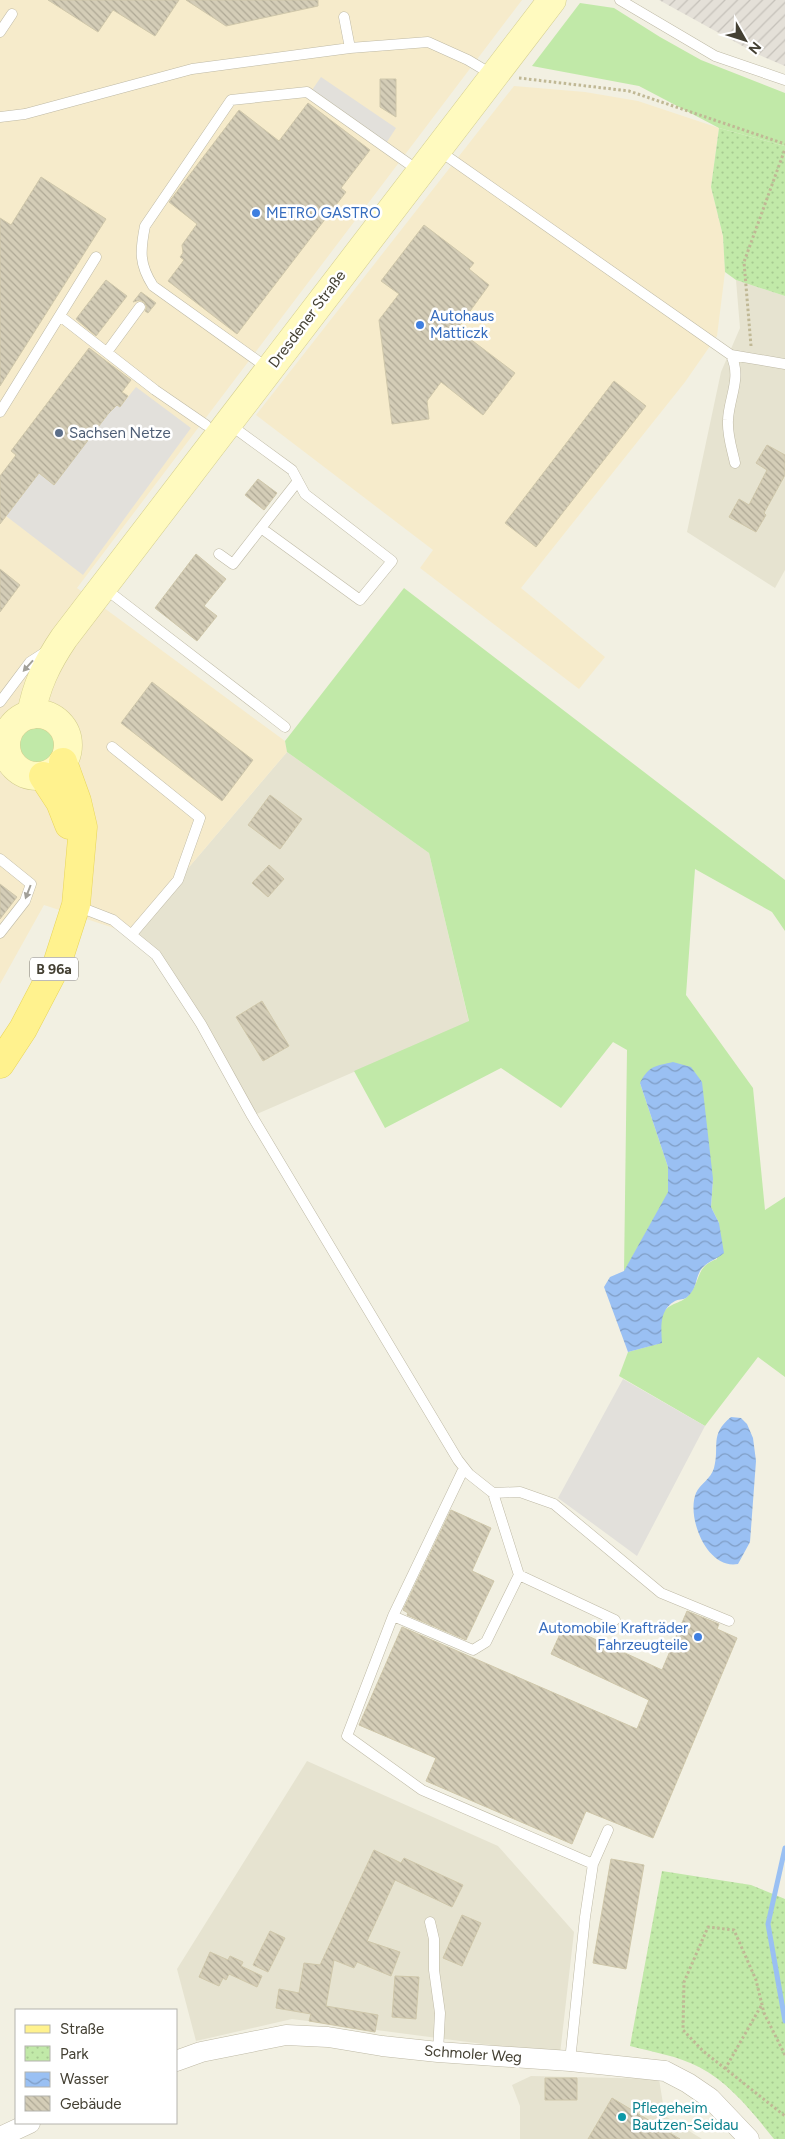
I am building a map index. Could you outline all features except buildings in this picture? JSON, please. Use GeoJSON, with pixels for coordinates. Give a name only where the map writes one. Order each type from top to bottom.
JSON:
{"type":"FeatureCollection","features":[{"type":"Feature","properties":{"kind":"main road","name":"Dresdener Straße"},"geometry":{"type":"LineString","coordinates":[[41,716],[53,683],[64,638],[217,424],[270,369],[552,0]]}},
{"type":"Feature","properties":{"kind":"main road"},"geometry":{"type":"LineString","coordinates":[[41,716],[61,726],[67,738],[67,750],[53,769],[24,773],[5,754],[14,724],[41,716]]}},
{"type":"Feature","properties":{"kind":"main road","name":"B 96a"},"geometry":{"type":"LineString","coordinates":[[0,1064],[23,1029],[57,964],[76,906],[80,860],[60,802],[53,769]]}},
{"type":"Feature","properties":{"kind":"street","name":"Schmoler Weg"},"geometry":{"type":"LineString","coordinates":[[178,2060],[201,2052],[286,2035],[328,2037],[382,2046],[438,2052],[570,2061],[665,2072],[688,2083],[710,2098],[749,2139]]}},
{"type":"Feature","properties":{"kind":"street"},"geometry":{"type":"LineString","coordinates":[[0,2137],[28,2124]]}},
{"type":"Feature","properties":{"kind":"lane"},"geometry":{"type":"LineString","coordinates":[[620,0],[715,56],[785,80]]}},
{"type":"Feature","properties":{"kind":"lane"},"geometry":{"type":"LineString","coordinates":[[0,32],[12,14]]}},
{"type":"Feature","properties":{"kind":"lane"},"geometry":{"type":"LineString","coordinates":[[344,17],[350,48]]}},
{"type":"Feature","properties":{"kind":"lane"},"geometry":{"type":"LineString","coordinates":[[0,117],[25,114],[192,69],[350,48],[428,42],[468,60],[494,75]]}},
{"type":"Feature","properties":{"kind":"lane"},"geometry":{"type":"LineString","coordinates":[[270,369],[153,286],[143,270],[140,247],[145,226],[231,100],[307,92],[420,172]]}},
{"type":"Feature","properties":{"kind":"lane"},"geometry":{"type":"LineString","coordinates":[[437,149],[731,355],[785,364]]}},
{"type":"Feature","properties":{"kind":"lane"},"geometry":{"type":"LineString","coordinates":[[0,412],[96,257]]}},
{"type":"Feature","properties":{"kind":"lane"},"geometry":{"type":"LineString","coordinates":[[107,352],[140,307]]}},
{"type":"Feature","properties":{"kind":"lane"},"geometry":{"type":"LineString","coordinates":[[60,316],[107,352],[153,394],[217,424],[292,470],[305,494],[392,561],[360,600],[261,528]]}},
{"type":"Feature","properties":{"kind":"lane"},"geometry":{"type":"LineString","coordinates":[[731,355],[735,365],[737,380],[730,401],[727,422],[735,463]]}},
{"type":"Feature","properties":{"kind":"lane"},"geometry":{"type":"LineString","coordinates":[[219,554],[233,564],[298,481]]}},
{"type":"Feature","properties":{"kind":"lane"},"geometry":{"type":"LineString","coordinates":[[103,586],[285,727]]}},
{"type":"Feature","properties":{"kind":"lane"},"geometry":{"type":"LineString","coordinates":[[0,702],[30,662],[64,638]]}},
{"type":"Feature","properties":{"kind":"lane"},"geometry":{"type":"LineString","coordinates":[[112,747],[200,818],[178,880],[132,934]]}},
{"type":"Feature","properties":{"kind":"lane"},"geometry":{"type":"LineString","coordinates":[[0,859],[32,884],[25,900],[0,933]]}},
{"type":"Feature","properties":{"kind":"lane"},"geometry":{"type":"LineString","coordinates":[[76,906],[113,920],[156,954],[201,1024],[252,1116],[464,1468],[493,1493],[519,1575],[486,1642],[473,1650],[393,1616]]}},
{"type":"Feature","properties":{"kind":"lane"},"geometry":{"type":"LineString","coordinates":[[464,1468],[393,1616],[347,1736],[422,1790],[593,1864]]}},
{"type":"Feature","properties":{"kind":"lane"},"geometry":{"type":"LineString","coordinates":[[493,1493],[520,1492],[554,1504],[661,1593],[729,1621]]}},
{"type":"Feature","properties":{"kind":"lane"},"geometry":{"type":"LineString","coordinates":[[519,1575],[615,1620]]}},
{"type":"Feature","properties":{"kind":"lane"},"geometry":{"type":"LineString","coordinates":[[570,2061],[585,1917],[593,1864],[608,1830]]}},
{"type":"Feature","properties":{"kind":"lane"},"geometry":{"type":"LineString","coordinates":[[430,1922],[434,1939],[434,1970],[440,2012],[438,2052]]}},
{"type":"Feature","properties":{"kind":"path"},"geometry":{"type":"LineString","coordinates":[[494,75],[629,91],[785,144]]}},
{"type":"Feature","properties":{"kind":"path"},"geometry":{"type":"LineString","coordinates":[[752,357],[744,262],[785,149]]}},
{"type":"Feature","properties":{"kind":"path"},"geometry":{"type":"LineString","coordinates":[[785,2055],[762,2006],[756,1980],[734,1930],[708,1927],[684,1982],[683,2030],[703,2051],[785,2116]]}},
{"type":"Feature","properties":{"kind":"path"},"geometry":{"type":"LineString","coordinates":[[725,2069],[762,2006]]}},
{"type":"Feature","properties":{"kind":"shaded area"},"geometry":{"type":"Polygon","coordinates":[[[0,0],[522,0],[77,588],[285,741],[287,752],[132,934],[44,905],[0,984],[0,0]]]}},
{"type":"Feature","properties":{"kind":"shaded area"},"geometry":{"type":"Polygon","coordinates":[[[659,0],[785,0],[785,66],[757,54],[659,0]]]}},
{"type":"Feature","properties":{"kind":"shaded area"},"geometry":{"type":"Polygon","coordinates":[[[321,77],[396,128],[385,145],[310,93],[321,77]]]}},
{"type":"Feature","properties":{"kind":"shaded area"},"geometry":{"type":"Polygon","coordinates":[[[514,86],[585,92],[638,101],[719,128],[711,187],[723,236],[725,272],[717,336],[685,382],[521,588],[605,657],[579,689],[420,568],[433,550],[256,415],[514,86]]]}},
{"type":"Feature","properties":{"kind":"shaded area"},"geometry":{"type":"Polygon","coordinates":[[[736,280],[785,296],[785,570],[775,588],[687,532],[721,372],[740,328],[736,280]]]}},
{"type":"Feature","properties":{"kind":"shaded area"},"geometry":{"type":"Polygon","coordinates":[[[136,387],[191,428],[83,575],[6,516],[39,473],[54,484],[108,414],[117,405],[120,407],[136,387]]]}},
{"type":"Feature","properties":{"kind":"shaded area"},"geometry":{"type":"Polygon","coordinates":[[[287,752],[429,853],[469,1022],[252,1116],[156,955],[132,934],[287,752]]]}},
{"type":"Feature","properties":{"kind":"shaded area"},"geometry":{"type":"Polygon","coordinates":[[[623,1379],[705,1426],[637,1556],[558,1498],[623,1379]]]}},
{"type":"Feature","properties":{"kind":"shaded area"},"geometry":{"type":"Polygon","coordinates":[[[307,1761],[498,1846],[574,1932],[560,2054],[292,2019],[196,2041],[177,1969],[307,1761]]]}},
{"type":"Feature","properties":{"kind":"shaded area"},"geometry":{"type":"Polygon","coordinates":[[[531,2076],[659,2079],[665,2116],[702,2139],[520,2139],[520,2106],[512,2085],[531,2076]]]}},
{"type":"Feature","properties":{"kind":"green space"},"geometry":{"type":"Polygon","coordinates":[[[580,3],[614,8],[701,60],[785,93],[785,146],[719,128],[639,86],[532,66],[580,3]]]}},
{"type":"Feature","properties":{"kind":"green space"},"geometry":{"type":"Polygon","coordinates":[[[719,128],[785,146],[785,296],[736,280],[725,272],[723,236],[711,187],[719,128]]]}},
{"type":"Feature","properties":{"kind":"green space"},"geometry":{"type":"Polygon","coordinates":[[[404,588],[785,880],[785,931],[772,912],[695,869],[686,995],[753,1088],[765,1210],[785,1197],[785,1377],[758,1357],[705,1426],[619,1376],[628,1352],[661,1343],[661,1319],[665,1310],[687,1297],[695,1286],[701,1271],[710,1262],[717,1259],[719,1223],[711,1207],[713,1179],[640,1083],[668,1167],[668,1193],[624,1272],[627,1050],[613,1042],[561,1108],[501,1068],[385,1128],[354,1071],[469,1021],[429,853],[287,752],[285,741],[404,588]]]}},
{"type":"Feature","properties":{"kind":"green space"},"geometry":{"type":"Polygon","coordinates":[[[37,725],[51,731],[57,745],[51,759],[37,765],[23,759],[17,745],[23,731],[37,725]]]}},
{"type":"Feature","properties":{"kind":"green space"},"geometry":{"type":"Polygon","coordinates":[[[662,1871],[751,1885],[785,1899],[785,2139],[774,2139],[731,2090],[699,2067],[683,2060],[630,2046],[662,1871]]]}},
{"type":"Feature","properties":{"kind":"water"},"geometry":{"type":"Polygon","coordinates":[[[673,1062],[691,1067],[702,1082],[713,1179],[711,1207],[719,1223],[724,1253],[702,1268],[690,1295],[685,1299],[675,1301],[666,1309],[662,1319],[662,1343],[628,1352],[604,1287],[610,1277],[624,1271],[668,1192],[668,1167],[640,1083],[643,1077],[654,1067],[673,1062]]]}},
{"type":"Feature","properties":{"kind":"water"},"geometry":{"type":"Polygon","coordinates":[[[731,1417],[741,1418],[747,1424],[753,1438],[756,1461],[750,1542],[738,1564],[727,1564],[717,1559],[708,1550],[697,1528],[694,1515],[696,1493],[714,1468],[716,1441],[720,1429],[731,1417]]]}},
{"type":"Feature","properties":{"kind":"waterway"},"geometry":{"type":"LineString","coordinates":[[785,1848],[768,1924],[785,2021]]}},
{"type":"Feature","properties":{"kind":"place","name":"METRO GASTRO"},"geometry":{"type":"Point","coordinates":[256,213]}},
{"type":"Feature","properties":{"kind":"place","name":"Autohaus Matticzk"},"geometry":{"type":"Point","coordinates":[420,325]}},
{"type":"Feature","properties":{"kind":"place","name":"Sachsen Netze"},"geometry":{"type":"Point","coordinates":[59,433]}},
{"type":"Feature","properties":{"kind":"place","name":"Automobile Krafträder Fahrzeugteile"},"geometry":{"type":"Point","coordinates":[698,1637]}},
{"type":"Feature","properties":{"kind":"place","name":"Pflegeheim Bautzen-Seidau"},"geometry":{"type":"Point","coordinates":[622,2117]}}]}
